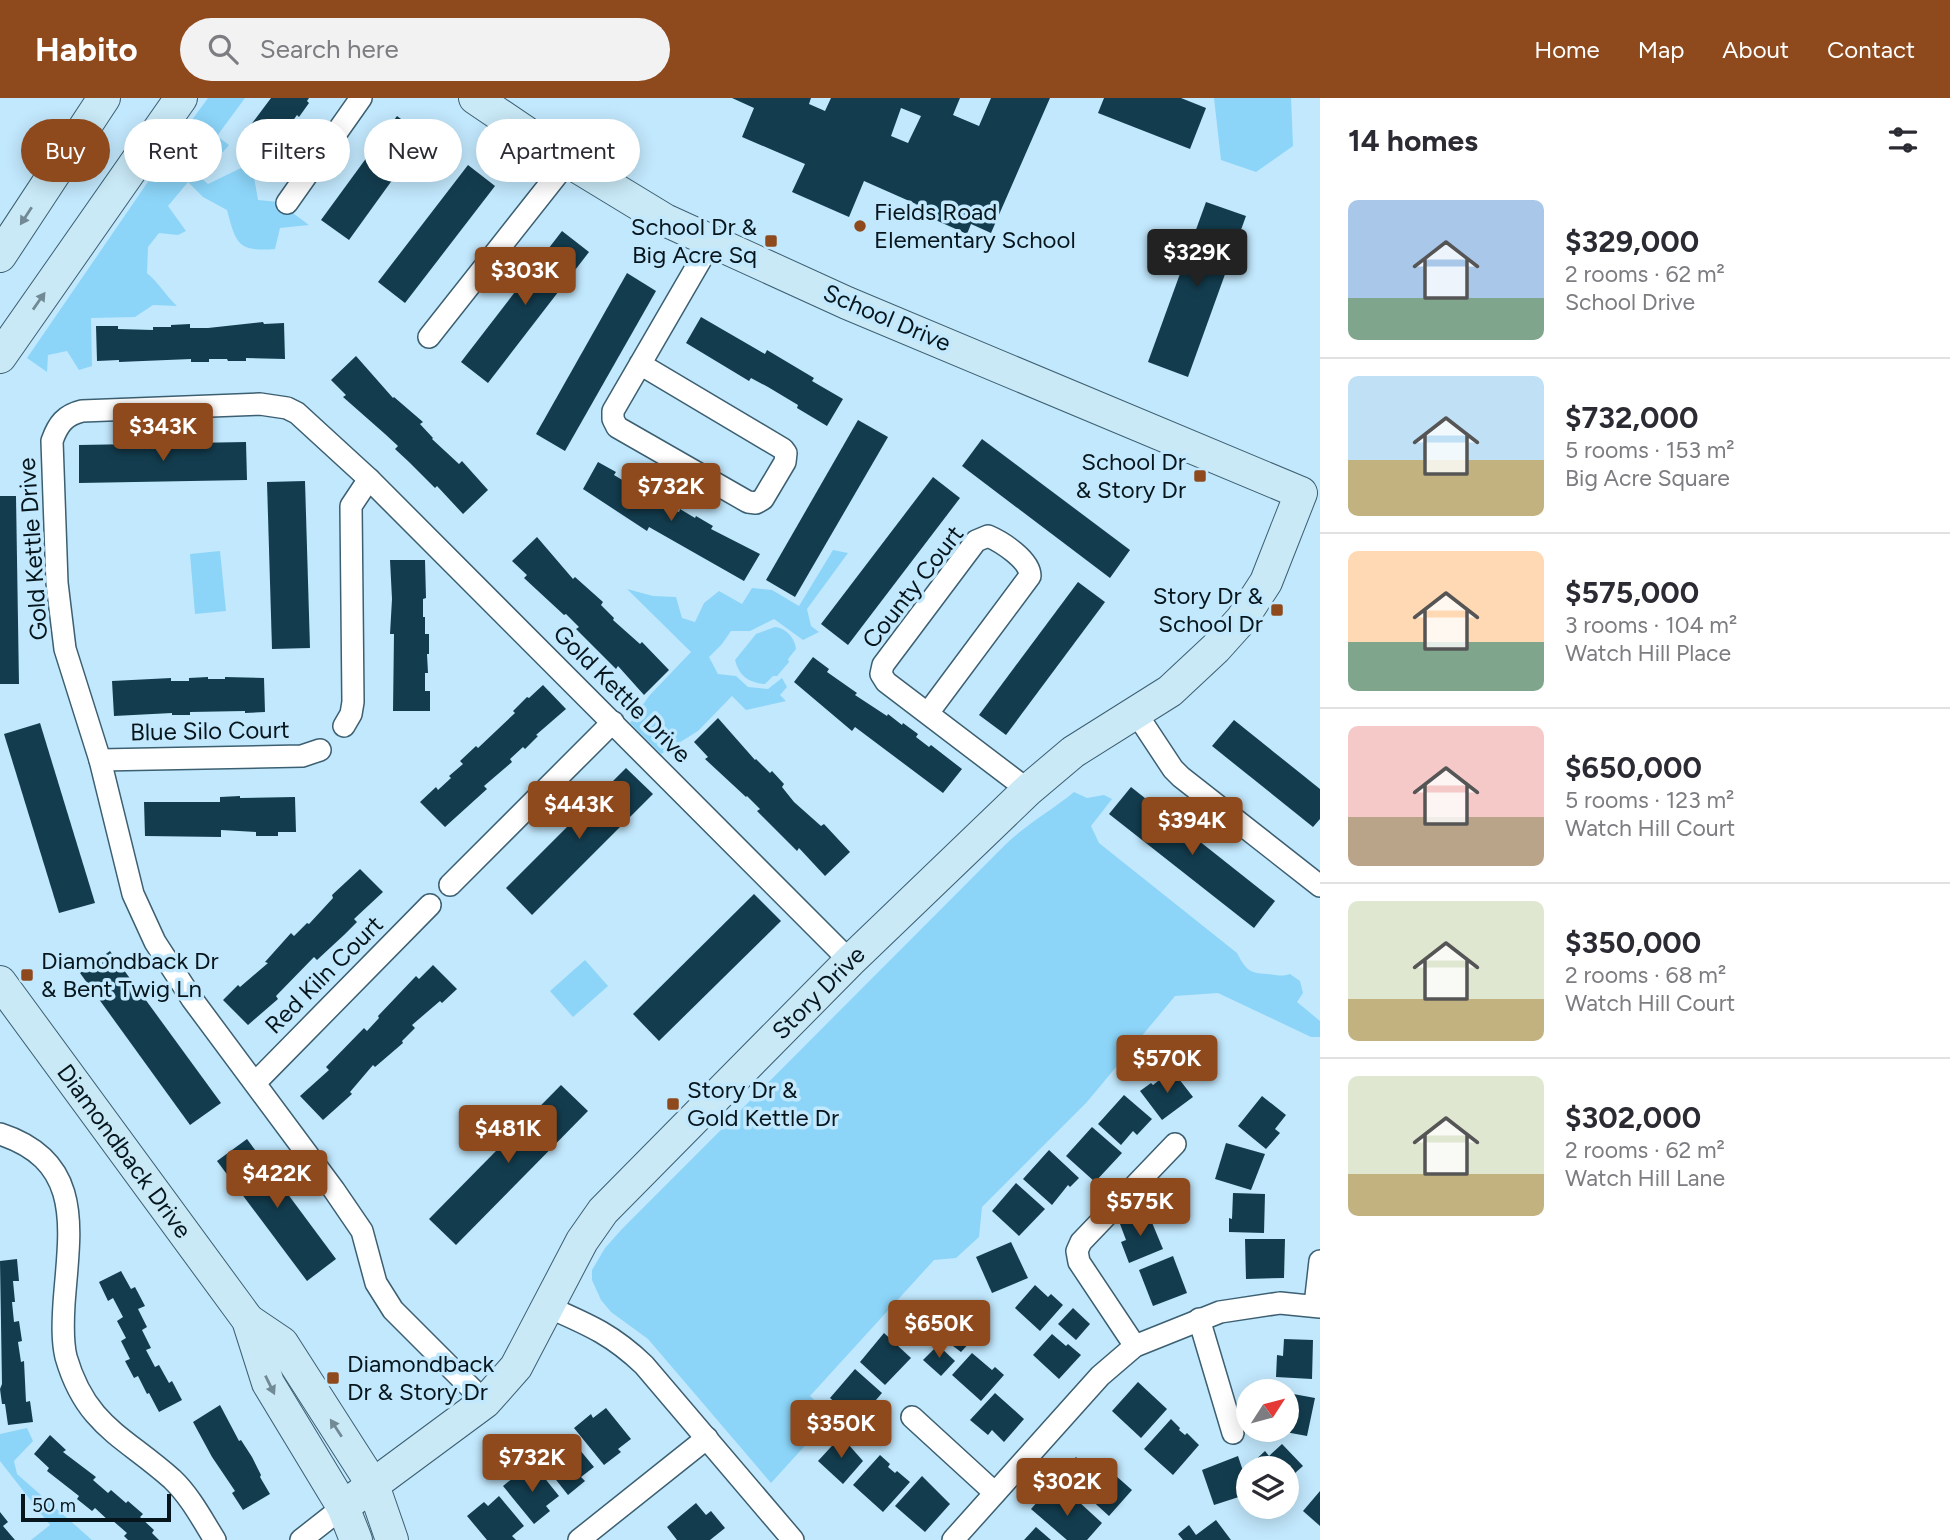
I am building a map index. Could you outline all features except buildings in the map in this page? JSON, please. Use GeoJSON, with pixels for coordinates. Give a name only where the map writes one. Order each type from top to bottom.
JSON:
{"type":"FeatureCollection","features":[{"type":"Feature","properties":{"kind":"street"},"geometry":{"type":"LineString","coordinates":[[0,256],[104,98]]}},
{"type":"Feature","properties":{"kind":"street"},"geometry":{"type":"LineString","coordinates":[[0,357],[181,98]]}},
{"type":"Feature","properties":{"kind":"street"},"geometry":{"type":"LineString","coordinates":[[287,203],[361,98]]}},
{"type":"Feature","properties":{"kind":"street","name":"School Drive"},"geometry":{"type":"LineString","coordinates":[[475,98],[506,119]]}},
{"type":"Feature","properties":{"kind":"street"},"geometry":{"type":"LineString","coordinates":[[429,337],[551,182]]}},
{"type":"Feature","properties":{"kind":"street","name":"School Drive"},"geometry":{"type":"LineString","coordinates":[[603,182],[665,220],[848,303],[1311,496]]}},
{"type":"Feature","properties":{"kind":"street"},"geometry":{"type":"LineString","coordinates":[[640,364],[783,449],[786,453],[785,461],[763,499],[756,503],[748,502],[617,427],[612,419],[613,411],[640,364],[711,242]]}},
{"type":"Feature","properties":{"kind":"street","name":"Gold Kettle Drive"},"geometry":{"type":"LineString","coordinates":[[485,1402],[393,1310],[376,1283],[362,1231],[192,999],[155,942],[133,894],[100,760],[65,649],[57,583],[52,441],[63,419],[82,411],[260,404],[287,408],[305,419],[369,479],[850,961]]}},
{"type":"Feature","properties":{"kind":"street"},"geometry":{"type":"LineString","coordinates":[[344,726],[351,714],[353,702],[351,506],[369,479]]}},
{"type":"Feature","properties":{"kind":"street","name":"Story Drive"},"geometry":{"type":"LineString","coordinates":[[343,1507],[485,1402],[516,1367],[582,1241],[603,1212],[850,961],[1028,790],[1073,752],[1170,691],[1242,619],[1266,582],[1311,496]]}},
{"type":"Feature","properties":{"kind":"street","name":"County Court"},"geometry":{"type":"LineString","coordinates":[[928,713],[1030,576],[1031,572],[1026,563],[992,538],[984,536],[976,541],[883,665],[881,674],[886,682],[1028,790]]}},
{"type":"Feature","properties":{"kind":"street"},"geometry":{"type":"LineString","coordinates":[[1136,713],[1181,777],[1320,886]]}},
{"type":"Feature","properties":{"kind":"street"},"geometry":{"type":"LineString","coordinates":[[450,885],[613,722]]}},
{"type":"Feature","properties":{"kind":"street","name":"Blue Silo Court"},"geometry":{"type":"LineString","coordinates":[[100,760],[302,756],[320,750]]}},
{"type":"Feature","properties":{"kind":"street","name":"Red Kiln Court"},"geometry":{"type":"LineString","coordinates":[[255,1083],[430,905]]}},
{"type":"Feature","properties":{"kind":"street","name":"Diamondback Drive"},"geometry":{"type":"LineString","coordinates":[[0,982],[248,1320],[268,1383],[343,1507],[356,1540]]}},
{"type":"Feature","properties":{"kind":"street"},"geometry":{"type":"LineString","coordinates":[[0,1134],[16,1139],[41,1156],[58,1178],[67,1202],[69,1223],[63,1326],[65,1354],[87,1405],[104,1426],[173,1480],[186,1494],[215,1540]]}},
{"type":"Feature","properties":{"kind":"street"},"geometry":{"type":"LineString","coordinates":[[1135,1346],[1079,1262],[1077,1251],[1081,1242],[1175,1144]]}},
{"type":"Feature","properties":{"kind":"street"},"geometry":{"type":"LineString","coordinates":[[953,1540],[1100,1376],[1135,1346],[1199,1319],[1247,1307],[1280,1303],[1318,1306],[1320,1261]]}},
{"type":"Feature","properties":{"kind":"street"},"geometry":{"type":"LineString","coordinates":[[546,1306],[601,1331],[624,1345],[793,1540]]}},
{"type":"Feature","properties":{"kind":"street"},"geometry":{"type":"LineString","coordinates":[[1199,1319],[1233,1433]]}},
{"type":"Feature","properties":{"kind":"street","name":"Diamondback Drive"},"geometry":{"type":"LineString","coordinates":[[248,1320],[282,1343],[373,1485],[392,1540]]}},
{"type":"Feature","properties":{"kind":"street"},"geometry":{"type":"LineString","coordinates":[[912,1417],[995,1493]]}},
{"type":"Feature","properties":{"kind":"street"},"geometry":{"type":"LineString","coordinates":[[579,1540],[706,1438]]}},
{"type":"Feature","properties":{"kind":"street"},"geometry":{"type":"LineString","coordinates":[[301,1540],[343,1507]]}},
{"type":"Feature","properties":{"kind":"shaded area"},"geometry":{"type":"Polygon","coordinates":[[[208,98],[245,98],[222,129],[222,119],[193,119],[208,98]]]}},
{"type":"Feature","properties":{"kind":"shaded area"},"geometry":{"type":"Polygon","coordinates":[[[1214,98],[1291,98],[1293,146],[1256,172],[1221,160],[1214,98]]]}},
{"type":"Feature","properties":{"kind":"shaded area"},"geometry":{"type":"Polygon","coordinates":[[[222,140],[229,145],[222,152],[222,140]]]}},
{"type":"Feature","properties":{"kind":"shaded area"},"geometry":{"type":"Polygon","coordinates":[[[236,170],[236,182],[255,182],[258,200],[278,202],[309,225],[280,228],[275,249],[253,249],[246,247],[236,238],[227,210],[203,197],[188,182],[222,182],[222,177],[236,170]]]}},
{"type":"Feature","properties":{"kind":"shaded area"},"geometry":{"type":"Polygon","coordinates":[[[148,182],[188,182],[168,206],[186,231],[178,235],[159,233],[148,247],[147,273],[177,306],[153,305],[135,317],[91,318],[92,366],[79,370],[67,351],[48,355],[47,372],[27,358],[148,182]]]}},
{"type":"Feature","properties":{"kind":"shaded area"},"geometry":{"type":"Polygon","coordinates":[[[833,550],[848,553],[807,609],[811,626],[819,632],[803,640],[774,619],[750,631],[731,631],[709,657],[718,674],[736,676],[748,687],[768,689],[782,678],[787,687],[780,695],[786,701],[746,710],[732,696],[698,731],[661,754],[630,723],[649,696],[691,652],[627,589],[653,596],[676,597],[682,618],[695,622],[704,603],[719,591],[742,604],[752,588],[772,590],[799,606],[833,550]]]}},
{"type":"Feature","properties":{"kind":"shaded area"},"geometry":{"type":"Polygon","coordinates":[[[220,551],[226,611],[195,614],[190,554],[220,551]]]}},
{"type":"Feature","properties":{"kind":"shaded area"},"geometry":{"type":"Polygon","coordinates":[[[775,627],[789,634],[796,649],[777,676],[773,676],[765,684],[754,682],[742,674],[735,660],[756,634],[775,627]]]}},
{"type":"Feature","properties":{"kind":"shaded area"},"geometry":{"type":"Polygon","coordinates":[[[1074,792],[1087,798],[1104,795],[1112,799],[1091,826],[1099,843],[1237,953],[1249,970],[1276,975],[1290,974],[1300,981],[1303,993],[1297,1002],[1320,1021],[1320,1037],[1311,1037],[1218,993],[1175,996],[1087,1102],[982,1207],[979,1237],[956,1258],[934,1260],[810,1396],[832,1416],[771,1483],[648,1339],[611,1312],[601,1300],[592,1280],[592,1270],[605,1248],[622,1229],[1004,846],[1074,792]]]}},
{"type":"Feature","properties":{"kind":"shaded area"},"geometry":{"type":"Polygon","coordinates":[[[585,960],[608,986],[573,1017],[550,991],[585,960]]]}},
{"type":"Feature","properties":{"kind":"shaded area"},"geometry":{"type":"Polygon","coordinates":[[[27,1428],[33,1441],[14,1461],[17,1474],[92,1540],[31,1540],[50,1525],[0,1461],[0,1434],[27,1428]]]}},
{"type":"Feature","properties":{"kind":"place","name":"Fields Road Elementary School"},"geometry":{"type":"Point","coordinates":[860,226]}},
{"type":"Feature","properties":{"kind":"place","name":"School Dr & Big Acre Sq"},"geometry":{"type":"Point","coordinates":[771,241]}},
{"type":"Feature","properties":{"kind":"place","name":"School Dr & Story Dr"},"geometry":{"type":"Point","coordinates":[1200,476]}},
{"type":"Feature","properties":{"kind":"place","name":"Story Dr & School Dr"},"geometry":{"type":"Point","coordinates":[1277,610]}},
{"type":"Feature","properties":{"kind":"place","name":"Diamondback Dr & Bent Twig Ln"},"geometry":{"type":"Point","coordinates":[27,975]}},
{"type":"Feature","properties":{"kind":"place","name":"Story Dr & Gold Kettle Dr"},"geometry":{"type":"Point","coordinates":[673,1104]}},
{"type":"Feature","properties":{"kind":"place","name":"Diamondback Dr & Story Dr"},"geometry":{"type":"Point","coordinates":[333,1378]}}]}
